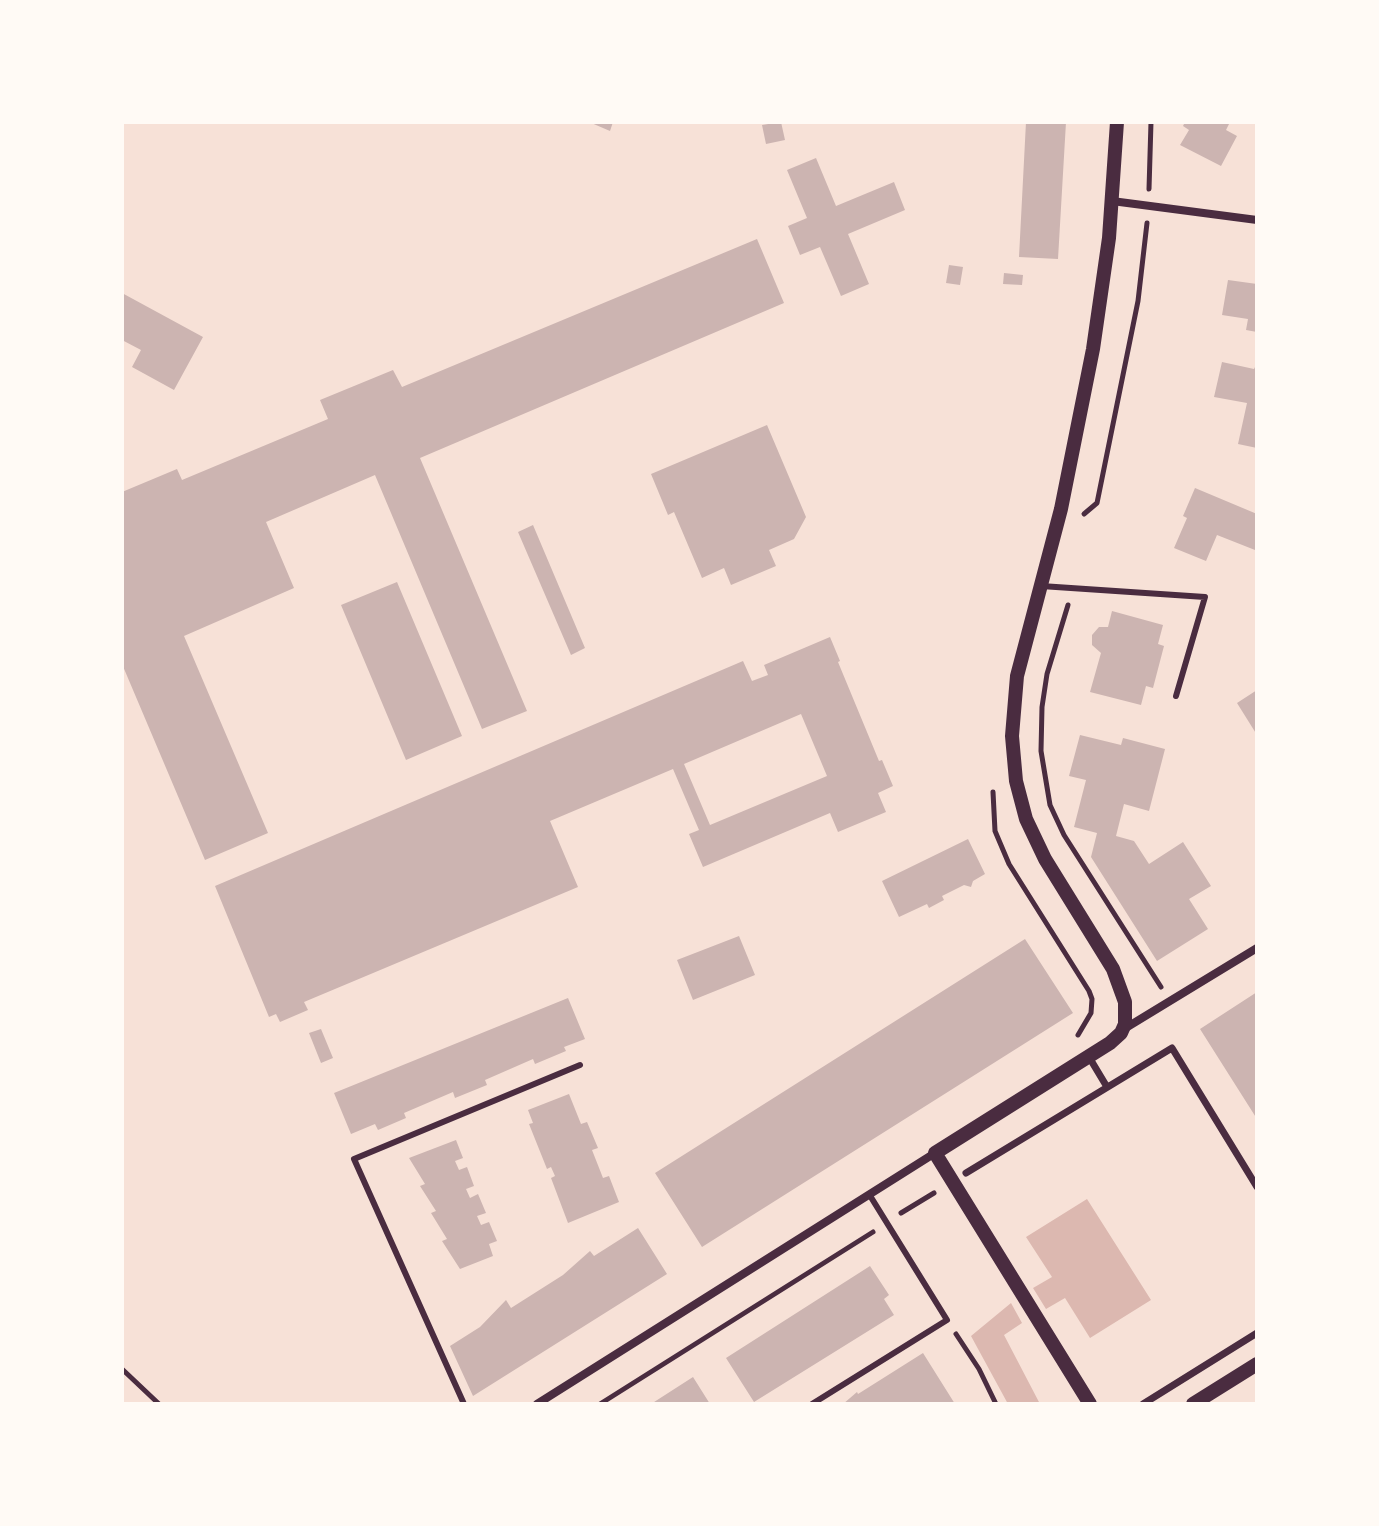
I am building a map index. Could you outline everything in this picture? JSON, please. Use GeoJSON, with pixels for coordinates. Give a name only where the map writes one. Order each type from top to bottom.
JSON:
{"type":"FeatureCollection","features":[{"type":"Feature","properties":{"kind":"street"},"geometry":{"type":"LineString","coordinates":[[1117,122],[1100,311],[1061,509],[1013,698],[1012,736],[1016,781],[1026,819],[1045,859],[1119,982],[1126,1011],[1123,1029]]}},
{"type":"Feature","properties":{"kind":"street"},"geometry":{"type":"LineString","coordinates":[[1112,201],[1257,220]]}},
{"type":"Feature","properties":{"kind":"street"},"geometry":{"type":"LineString","coordinates":[[537,1404],[1089,1057],[1115,1040],[1123,1029],[1257,948]]}},
{"type":"Feature","properties":{"kind":"street"},"geometry":{"type":"LineString","coordinates":[[966,1173],[1172,1048],[1257,1187]]}},
{"type":"Feature","properties":{"kind":"street"},"geometry":{"type":"LineString","coordinates":[[1089,1057],[1107,1087]]}},
{"type":"Feature","properties":{"kind":"street"},"geometry":{"type":"LineString","coordinates":[[935,1153],[1090,1404]]}},
{"type":"Feature","properties":{"kind":"street"},"geometry":{"type":"LineString","coordinates":[[1143,1404],[1257,1333]]}},
{"type":"Feature","properties":{"kind":"street"},"geometry":{"type":"LineString","coordinates":[[1193,1404],[1257,1364]]}},
{"type":"Feature","properties":{"kind":"lane"},"geometry":{"type":"LineString","coordinates":[[1041,586],[1205,597],[1176,696]]}},
{"type":"Feature","properties":{"kind":"lane"},"geometry":{"type":"LineString","coordinates":[[464,1404],[354,1159],[580,1065]]}},
{"type":"Feature","properties":{"kind":"lane"},"geometry":{"type":"LineString","coordinates":[[812,1404],[947,1320],[869,1194]]}},
{"type":"Feature","properties":{"kind":"path"},"geometry":{"type":"LineString","coordinates":[[1061,509],[1082,517],[1097,503],[1138,301],[1149,205],[1151,122]]}},
{"type":"Feature","properties":{"kind":"path"},"geometry":{"type":"LineString","coordinates":[[1073,588],[1047,674],[1042,707],[1041,751],[1050,805],[1064,835],[1170,1001]]}},
{"type":"Feature","properties":{"kind":"path"},"geometry":{"type":"LineString","coordinates":[[600,1404],[952,1181]]}},
{"type":"Feature","properties":{"kind":"path"},"geometry":{"type":"LineString","coordinates":[[947,1320],[979,1369],[996,1404]]}},
{"type":"Feature","properties":{"kind":"path"},"geometry":{"type":"LineString","coordinates":[[122,1369],[159,1404]]}},
{"type":"Feature","properties":{"kind":"shaded area"},"geometry":{"type":"Polygon","coordinates":[[[1087,1199],[1151,1300],[1090,1338],[1065,1298],[1046,1309],[1033,1288],[1052,1277],[1026,1237],[1087,1199]]]}},
{"type":"Feature","properties":{"kind":"shaded area"},"geometry":{"type":"Polygon","coordinates":[[[1011,1303],[1022,1323],[1004,1335],[1040,1404],[1008,1404],[971,1336],[1011,1303]]]}},
{"type":"Feature","properties":{"kind":"building"},"geometry":{"type":"Polygon","coordinates":[[[589,122],[613,122],[610,131],[589,122]]]}},
{"type":"Feature","properties":{"kind":"building"},"geometry":{"type":"Polygon","coordinates":[[[781,122],[785,140],[766,144],[762,125],[781,122]]]}},
{"type":"Feature","properties":{"kind":"building"},"geometry":{"type":"Polygon","coordinates":[[[1026,122],[1066,122],[1058,259],[1019,257],[1026,122]]]}},
{"type":"Feature","properties":{"kind":"building"},"geometry":{"type":"Polygon","coordinates":[[[1185,122],[1230,122],[1226,130],[1237,136],[1221,166],[1180,145],[1189,130],[1183,126],[1185,122]]]}},
{"type":"Feature","properties":{"kind":"building"},"geometry":{"type":"Polygon","coordinates":[[[816,158],[836,206],[894,182],[905,210],[848,234],[869,284],[841,296],[820,247],[800,255],[788,226],[807,218],[787,170],[816,158]]]}},
{"type":"Feature","properties":{"kind":"building"},"geometry":{"type":"Polygon","coordinates":[[[757,239],[784,303],[420,458],[527,711],[482,729],[375,475],[266,522],[294,588],[184,636],[268,833],[205,860],[122,664],[122,492],[177,469],[182,480],[328,419],[320,400],[393,370],[402,387],[757,239]]]}},
{"type":"Feature","properties":{"kind":"building"},"geometry":{"type":"Polygon","coordinates":[[[949,265],[963,267],[960,285],[946,283],[949,265]]]}},
{"type":"Feature","properties":{"kind":"building"},"geometry":{"type":"Polygon","coordinates":[[[1004,273],[1023,275],[1022,285],[1003,284],[1004,273]]]}},
{"type":"Feature","properties":{"kind":"building"},"geometry":{"type":"Polygon","coordinates":[[[1228,280],[1257,284],[1257,332],[1246,330],[1248,319],[1222,315],[1228,280]]]}},
{"type":"Feature","properties":{"kind":"building"},"geometry":{"type":"Polygon","coordinates":[[[122,293],[203,337],[174,390],[132,367],[141,350],[122,340],[122,293]]]}},
{"type":"Feature","properties":{"kind":"building"},"geometry":{"type":"Polygon","coordinates":[[[1222,362],[1254,369],[1257,363],[1257,448],[1238,444],[1247,403],[1214,397],[1222,362]]]}},
{"type":"Feature","properties":{"kind":"building"},"geometry":{"type":"Polygon","coordinates":[[[767,425],[806,517],[794,539],[769,550],[776,566],[731,585],[724,568],[702,578],[674,512],[668,515],[651,474],[767,425]]]}},
{"type":"Feature","properties":{"kind":"building"},"geometry":{"type":"Polygon","coordinates":[[[1195,488],[1257,514],[1255,550],[1217,535],[1206,561],[1174,548],[1195,488]]]}},
{"type":"Feature","properties":{"kind":"building"},"geometry":{"type":"Polygon","coordinates":[[[533,525],[585,648],[571,655],[518,532],[533,525]]]}},
{"type":"Feature","properties":{"kind":"building"},"geometry":{"type":"Polygon","coordinates":[[[397,582],[462,736],[406,760],[341,605],[397,582]]]}},
{"type":"Feature","properties":{"kind":"building"},"geometry":{"type":"Polygon","coordinates":[[[1112,611],[1163,625],[1158,644],[1164,646],[1153,688],[1146,686],[1141,705],[1090,692],[1101,653],[1092,645],[1092,635],[1099,627],[1108,627],[1112,611]]]}},
{"type":"Feature","properties":{"kind":"building"},"geometry":{"type":"Polygon","coordinates":[[[830,637],[879,761],[882,760],[893,786],[878,793],[886,812],[838,832],[830,813],[703,867],[689,834],[699,830],[673,769],[550,821],[578,887],[304,1002],[308,1010],[280,1022],[276,1014],[269,1017],[215,886],[743,661],[752,681],[768,675],[764,665],[830,637]],[[801,714],[684,764],[710,825],[827,776],[801,714]]]}},
{"type":"Feature","properties":{"kind":"building"},"geometry":{"type":"Polygon","coordinates":[[[1257,690],[1257,735],[1237,703],[1257,690]]]}},
{"type":"Feature","properties":{"kind":"building"},"geometry":{"type":"Polygon","coordinates":[[[1080,735],[1121,745],[1123,738],[1165,749],[1149,811],[1124,804],[1116,836],[1134,841],[1149,864],[1183,842],[1211,886],[1189,899],[1208,929],[1157,961],[1091,857],[1097,833],[1074,827],[1086,780],[1069,776],[1080,735]]]}},
{"type":"Feature","properties":{"kind":"building"},"geometry":{"type":"Polygon","coordinates":[[[968,839],[985,874],[973,881],[971,887],[964,885],[942,896],[944,900],[929,908],[927,904],[899,917],[882,881],[968,839]]]}},
{"type":"Feature","properties":{"kind":"building"},"geometry":{"type":"Polygon","coordinates":[[[739,936],[755,975],[693,1000],[677,960],[739,936]]]}},
{"type":"Feature","properties":{"kind":"building"},"geometry":{"type":"Polygon","coordinates":[[[1025,939],[1073,1013],[702,1247],[655,1173],[1025,939]]]}},
{"type":"Feature","properties":{"kind":"building"},"geometry":{"type":"Polygon","coordinates":[[[1257,992],[1257,1119],[1200,1029],[1257,992]]]}},
{"type":"Feature","properties":{"kind":"building"},"geometry":{"type":"Polygon","coordinates":[[[568,998],[585,1039],[564,1047],[566,1051],[535,1064],[533,1059],[485,1080],[487,1085],[455,1098],[453,1092],[404,1113],[406,1118],[378,1130],[375,1124],[351,1134],[334,1093],[568,998]]]}},
{"type":"Feature","properties":{"kind":"building"},"geometry":{"type":"Polygon","coordinates":[[[321,1029],[333,1058],[321,1063],[309,1033],[321,1029]]]}},
{"type":"Feature","properties":{"kind":"building"},"geometry":{"type":"Polygon","coordinates":[[[569,1094],[581,1124],[587,1122],[598,1148],[592,1150],[603,1178],[609,1176],[619,1202],[568,1223],[551,1178],[555,1176],[551,1167],[547,1169],[529,1124],[533,1123],[528,1110],[569,1094]]]}},
{"type":"Feature","properties":{"kind":"building"},"geometry":{"type":"Polygon","coordinates":[[[456,1140],[463,1158],[455,1161],[459,1170],[467,1167],[474,1186],[466,1189],[470,1198],[478,1194],[486,1213],[477,1216],[481,1225],[489,1222],[497,1241],[489,1244],[493,1256],[460,1269],[442,1241],[447,1239],[431,1213],[436,1211],[420,1186],[425,1184],[409,1158],[456,1140]]]}},
{"type":"Feature","properties":{"kind":"building"},"geometry":{"type":"Polygon","coordinates":[[[638,1228],[667,1274],[473,1396],[450,1346],[480,1327],[506,1300],[511,1308],[563,1275],[590,1251],[594,1256],[638,1228]]]}},
{"type":"Feature","properties":{"kind":"building"},"geometry":{"type":"Polygon","coordinates":[[[870,1266],[889,1295],[884,1299],[894,1315],[754,1402],[726,1358],[870,1266]]]}},
{"type":"Feature","properties":{"kind":"building"},"geometry":{"type":"Polygon","coordinates":[[[923,1353],[955,1404],[843,1404],[857,1392],[923,1353]]]}},
{"type":"Feature","properties":{"kind":"building"},"geometry":{"type":"Polygon","coordinates":[[[693,1377],[710,1404],[651,1404],[693,1377]]]}}]}
